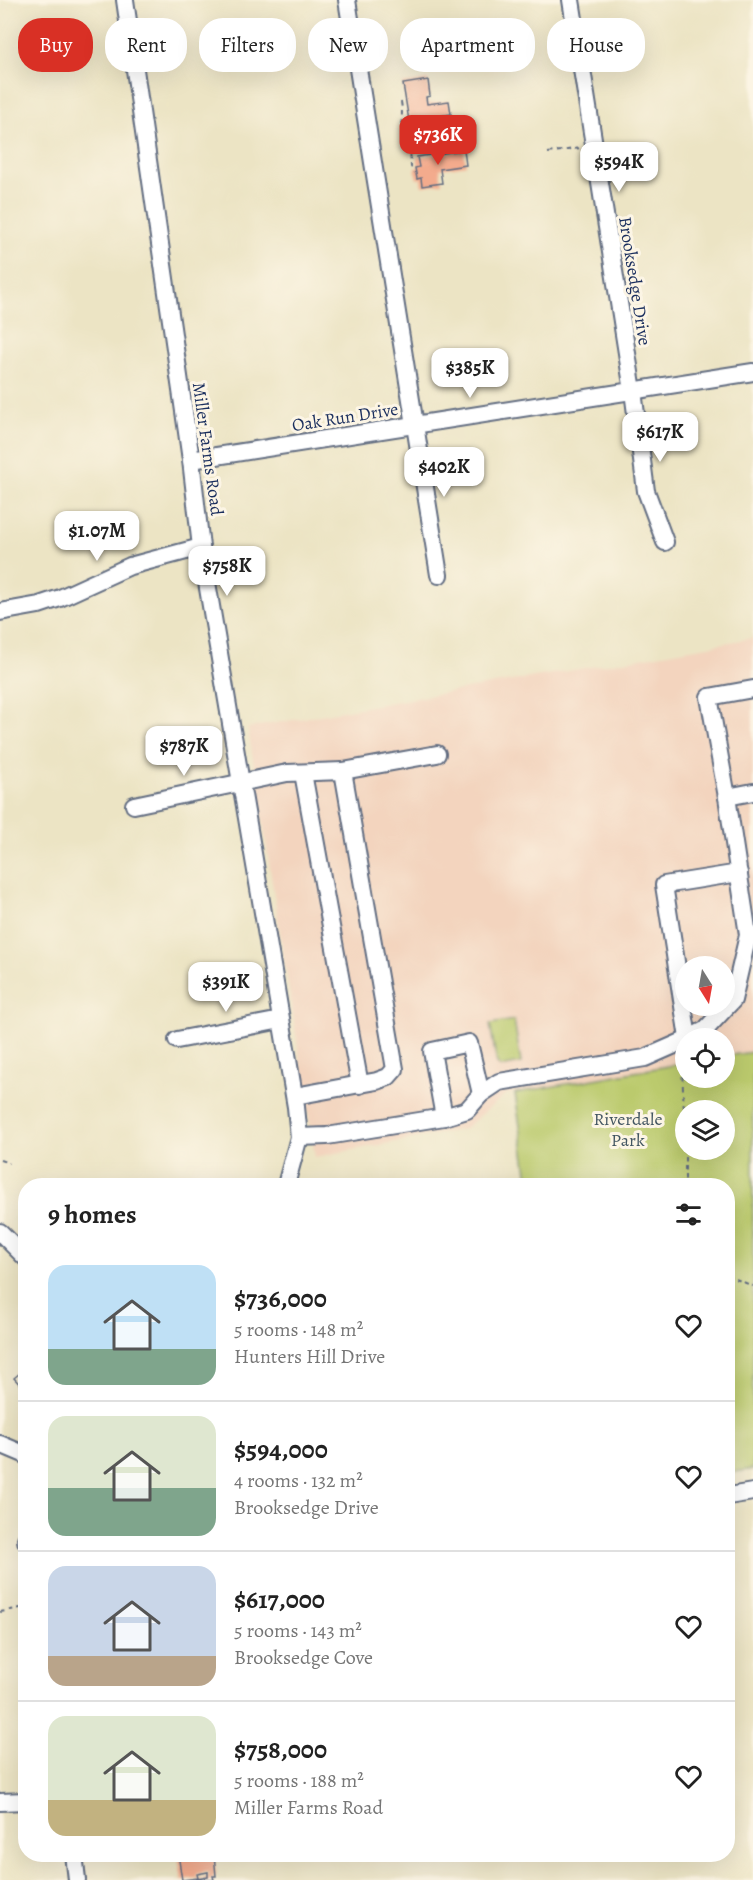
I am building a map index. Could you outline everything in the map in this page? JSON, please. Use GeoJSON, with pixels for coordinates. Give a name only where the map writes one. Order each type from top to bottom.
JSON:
{"type":"FeatureCollection","features":[{"type":"Feature","properties":{"kind":"street","name":"Miller Farms Road"},"geometry":{"type":"LineString","coordinates":[[125,0],[191,460],[201,547],[295,1096],[299,1137],[288,1178]]}},
{"type":"Feature","properties":{"kind":"street"},"geometry":{"type":"LineString","coordinates":[[347,0],[439,575]]}},
{"type":"Feature","properties":{"kind":"street","name":"Brooksedge Drive"},"geometry":{"type":"LineString","coordinates":[[571,0],[633,391],[646,491],[665,542]]}},
{"type":"Feature","properties":{"kind":"street","name":"Oak Run Drive"},"geometry":{"type":"LineString","coordinates":[[191,460],[753,372]]}},
{"type":"Feature","properties":{"kind":"street"},"geometry":{"type":"LineString","coordinates":[[0,612],[39,605],[130,566],[201,547]]}},
{"type":"Feature","properties":{"kind":"street"},"geometry":{"type":"LineString","coordinates":[[707,1028],[733,1000],[748,934],[709,697],[753,689]]}},
{"type":"Feature","properties":{"kind":"street"},"geometry":{"type":"LineString","coordinates":[[134,805],[287,773],[343,771],[437,754]]}},
{"type":"Feature","properties":{"kind":"street"},"geometry":{"type":"LineString","coordinates":[[295,1096],[388,1077],[395,1069],[343,771]]}},
{"type":"Feature","properties":{"kind":"street"},"geometry":{"type":"LineString","coordinates":[[303,772],[360,1084]]}},
{"type":"Feature","properties":{"kind":"street"},"geometry":{"type":"LineString","coordinates":[[727,796],[753,792]]}},
{"type":"Feature","properties":{"kind":"street"},"geometry":{"type":"LineString","coordinates":[[686,1028],[664,885],[739,873]]}},
{"type":"Feature","properties":{"kind":"street"},"geometry":{"type":"LineString","coordinates":[[177,1040],[281,1020]]}},
{"type":"Feature","properties":{"kind":"street"},"geometry":{"type":"LineString","coordinates":[[444,1117],[432,1051],[469,1043],[481,1094]]}},
{"type":"Feature","properties":{"kind":"street"},"geometry":{"type":"LineString","coordinates":[[299,1137],[327,1136],[444,1117],[467,1110],[481,1094],[499,1082],[645,1059],[675,1045]]}},
{"type":"Feature","properties":{"kind":"street"},"geometry":{"type":"LineString","coordinates":[[0,1232],[18,1250]]}},
{"type":"Feature","properties":{"kind":"street"},"geometry":{"type":"LineString","coordinates":[[0,1444],[18,1452]]}},
{"type":"Feature","properties":{"kind":"street"},"geometry":{"type":"LineString","coordinates":[[735,1495],[753,1492]]}},
{"type":"Feature","properties":{"kind":"street"},"geometry":{"type":"LineString","coordinates":[[0,1802],[18,1802]]}},
{"type":"Feature","properties":{"kind":"street"},"geometry":{"type":"LineString","coordinates":[[75,1862],[77,1880]]}},
{"type":"Feature","properties":{"kind":"path"},"geometry":{"type":"LineString","coordinates":[[401,102],[402,129]]}},
{"type":"Feature","properties":{"kind":"path"},"geometry":{"type":"LineString","coordinates":[[410,146],[411,167],[415,173]]}},
{"type":"Feature","properties":{"kind":"path"},"geometry":{"type":"LineString","coordinates":[[548,153],[584,147]]}},
{"type":"Feature","properties":{"kind":"path"},"geometry":{"type":"LineString","coordinates":[[682,1088],[685,1178]]}},
{"type":"Feature","properties":{"kind":"path"},"geometry":{"type":"LineString","coordinates":[[0,1160],[9,1163]]}},
{"type":"Feature","properties":{"kind":"path"},"geometry":{"type":"LineString","coordinates":[[735,1279],[753,1286]]}},
{"type":"Feature","properties":{"kind":"path"},"geometry":{"type":"LineString","coordinates":[[0,1611],[18,1608]]}},
{"type":"Feature","properties":{"kind":"shaded area"},"geometry":{"type":"Polygon","coordinates":[[[753,638],[753,1051],[735,1054],[735,1028],[675,1028],[675,1065],[506,1094],[464,1129],[315,1157],[248,728],[753,638]]]}},
{"type":"Feature","properties":{"kind":"green space"},"geometry":{"type":"Polygon","coordinates":[[[514,1020],[521,1063],[501,1067],[497,1064],[490,1024],[514,1020]]]}},
{"type":"Feature","properties":{"kind":"green space","name":"Riverdale Park"},"geometry":{"type":"Polygon","coordinates":[[[753,1052],[753,1469],[735,1472],[735,1178],[528,1178],[515,1093],[675,1065],[675,1088],[735,1088],[735,1055],[753,1052]]]}},
{"type":"Feature","properties":{"kind":"building"},"geometry":{"type":"Polygon","coordinates":[[[428,80],[430,96],[426,97],[427,104],[449,101],[451,114],[409,121],[403,84],[428,80]]]}},
{"type":"Feature","properties":{"kind":"building"},"geometry":{"type":"Polygon","coordinates":[[[464,150],[466,165],[440,169],[442,183],[422,186],[421,178],[417,179],[415,168],[419,167],[417,157],[464,150]]]}},
{"type":"Feature","properties":{"kind":"building"},"geometry":{"type":"Polygon","coordinates":[[[179,1862],[215,1862],[216,1876],[213,1876],[214,1880],[196,1879],[208,1877],[208,1872],[197,1874],[198,1878],[182,1880],[179,1862]]]}}]}
